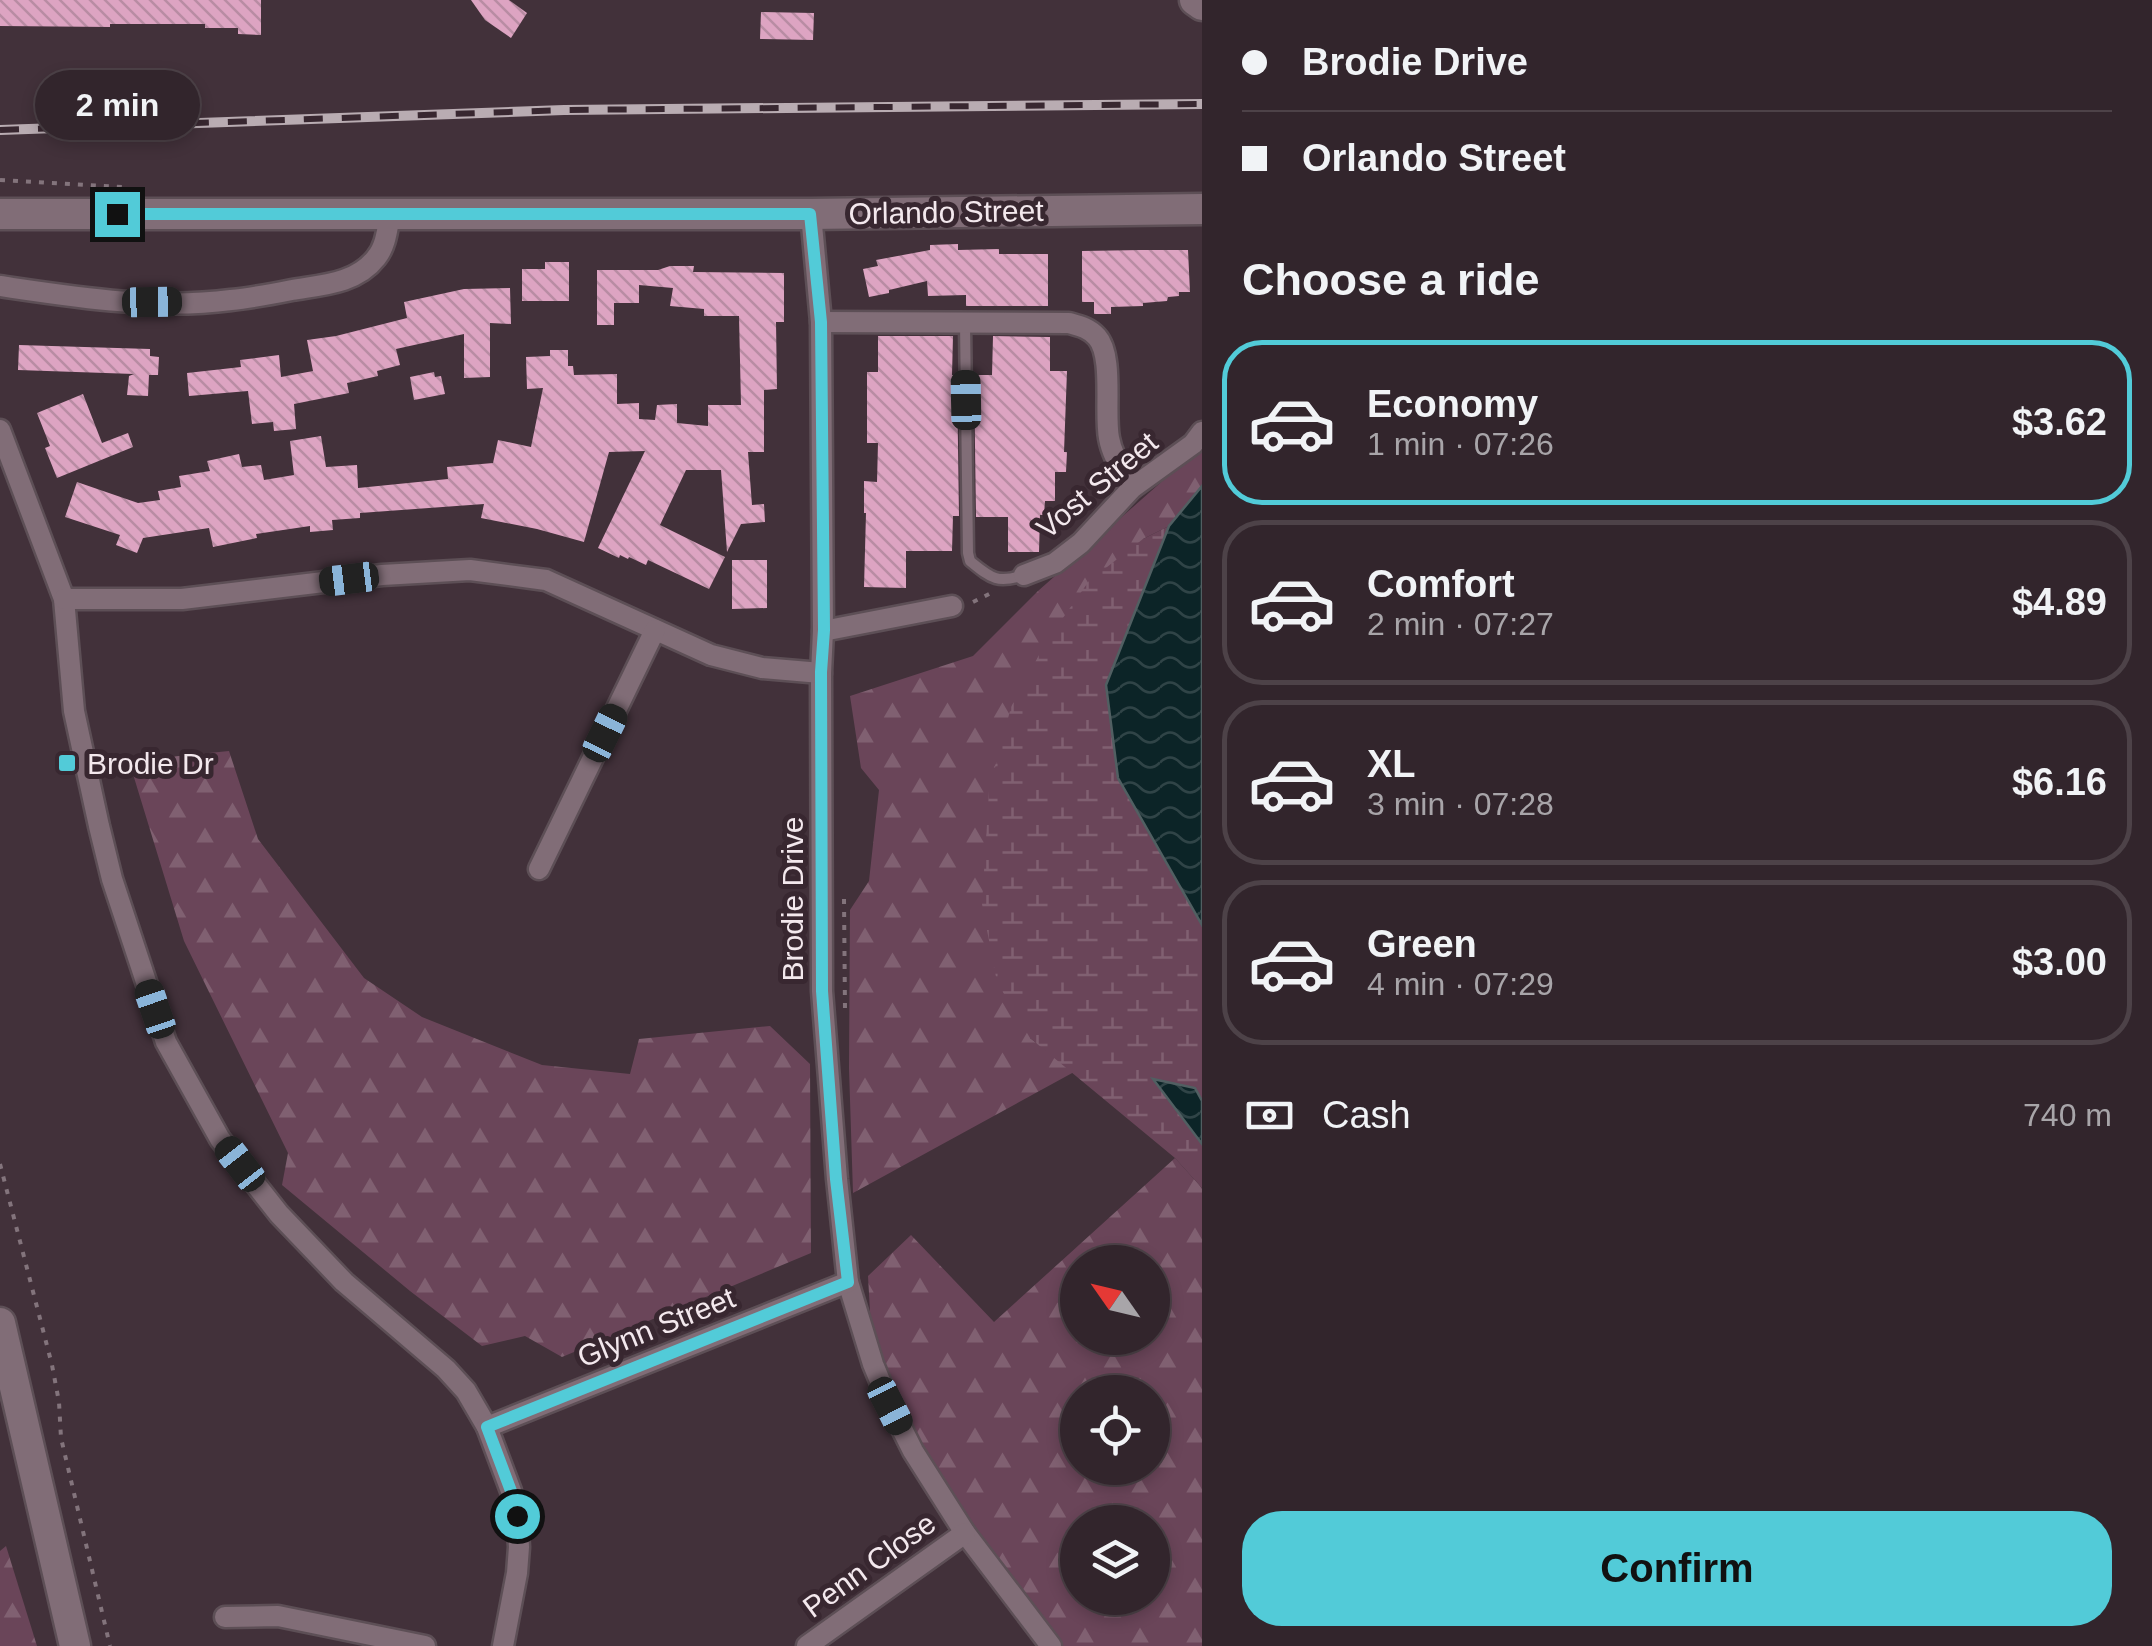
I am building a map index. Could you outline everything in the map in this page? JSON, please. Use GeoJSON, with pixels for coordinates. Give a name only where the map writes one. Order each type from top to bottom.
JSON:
{"type":"FeatureCollection","features":[{"type":"Feature","properties":{"kind":"street"},"geometry":{"type":"LineString","coordinates":[[1195,0],[1202,5]]}},
{"type":"Feature","properties":{"kind":"street","name":"Orlando Street"},"geometry":{"type":"LineString","coordinates":[[0,214],[810,214],[1202,208]]}},
{"type":"Feature","properties":{"kind":"street","name":"Brodie Drive"},"geometry":{"type":"LineString","coordinates":[[810,214],[821,322],[822,991],[848,1282],[873,1364],[913,1451],[965,1533],[1051,1646]]}},
{"type":"Feature","properties":{"kind":"street"},"geometry":{"type":"LineString","coordinates":[[0,286],[76,298],[152,302],[228,301],[341,282],[377,258],[386,240],[390,215]]}},
{"type":"Feature","properties":{"kind":"street"},"geometry":{"type":"LineString","coordinates":[[821,322],[1069,322],[1086,328],[1100,340],[1106,364],[1112,451],[1132,488]]}},
{"type":"Feature","properties":{"kind":"street"},"geometry":{"type":"LineString","coordinates":[[0,430],[64,599],[74,711],[98,826],[166,1042],[220,1139],[280,1214],[344,1282],[446,1369],[466,1391],[487,1427],[517,1516],[517,1573],[503,1646]]}},
{"type":"Feature","properties":{"kind":"street","name":"Vost Street"},"geometry":{"type":"LineString","coordinates":[[1024,576],[1054,563],[1081,543],[1132,488],[1193,444],[1202,432]]}},
{"type":"Feature","properties":{"kind":"street"},"geometry":{"type":"LineString","coordinates":[[64,599],[182,599],[382,575],[470,570],[546,580],[712,656],[762,668],[821,672]]}},
{"type":"Feature","properties":{"kind":"street"},"geometry":{"type":"LineString","coordinates":[[824,630],[952,606]]}},
{"type":"Feature","properties":{"kind":"street"},"geometry":{"type":"LineString","coordinates":[[539,869],[654,630]]}},
{"type":"Feature","properties":{"kind":"street","name":"Glynn Street"},"geometry":{"type":"LineString","coordinates":[[487,1427],[848,1282]]}},
{"type":"Feature","properties":{"kind":"street"},"geometry":{"type":"LineString","coordinates":[[0,1324],[75,1646]]}},
{"type":"Feature","properties":{"kind":"street","name":"Penn Close"},"geometry":{"type":"LineString","coordinates":[[807,1646],[965,1533]]}},
{"type":"Feature","properties":{"kind":"street"},"geometry":{"type":"LineString","coordinates":[[225,1617],[278,1616],[424,1646]]}},
{"type":"Feature","properties":{"kind":"lane"},"geometry":{"type":"LineString","coordinates":[[966,324],[968,553],[970,561],[998,579],[1007,581],[1024,576]]}},
{"type":"Feature","properties":{"kind":"path"},"geometry":{"type":"LineString","coordinates":[[974,602],[991,593]]}},
{"type":"Feature","properties":{"kind":"path"},"geometry":{"type":"LineString","coordinates":[[844,892],[845,1009]]}},
{"type":"Feature","properties":{"kind":"path"},"geometry":{"type":"LineString","coordinates":[[0,1164],[52,1365],[62,1438],[110,1646]]}},
{"type":"Feature","properties":{"kind":"green space"},"geometry":{"type":"Polygon","coordinates":[[[1202,446],[1202,486],[1169,526],[1143,539],[1030,1038],[1074,1072],[853,1193],[850,910],[869,881],[879,790],[861,768],[850,696],[973,656],[1038,591],[1202,446]]]}},
{"type":"Feature","properties":{"kind":"green space"},"geometry":{"type":"Polygon","coordinates":[[[1169,526],[1106,685],[1118,778],[1202,925],[1202,1101],[1195,1088],[1154,1081],[1202,1144],[1202,1188],[1175,1158],[1030,1038],[997,982],[982,904],[989,791],[1011,707],[1046,642],[1089,581],[1143,539],[1169,526]]]}},
{"type":"Feature","properties":{"kind":"green space"},"geometry":{"type":"Polygon","coordinates":[[[229,751],[258,839],[364,978],[422,1017],[542,1065],[630,1074],[639,1039],[770,1026],[810,1064],[811,1253],[562,1357],[525,1336],[482,1346],[282,1185],[288,1153],[184,941],[129,761],[229,751]]]}},
{"type":"Feature","properties":{"kind":"green space"},"geometry":{"type":"Polygon","coordinates":[[[1175,1158],[1202,1188],[1202,1646],[1051,1646],[965,1533],[873,1364],[868,1276],[911,1235],[994,1322],[1060,1262],[1060,1355],[1170,1355],[1170,1245],[1079,1245],[1175,1158]]]}},
{"type":"Feature","properties":{"kind":"green space"},"geometry":{"type":"Polygon","coordinates":[[[6,1546],[37,1646],[0,1646],[0,1551],[6,1546]]]}},
{"type":"Feature","properties":{"kind":"water"},"geometry":{"type":"Polygon","coordinates":[[[1202,486],[1202,925],[1118,778],[1106,685],[1169,526],[1202,486]]]}},
{"type":"Feature","properties":{"kind":"water"},"geometry":{"type":"Polygon","coordinates":[[[1153,1079],[1195,1088],[1202,1101],[1202,1144],[1153,1079]]]}},
{"type":"Feature","properties":{"kind":"building"},"geometry":{"type":"Polygon","coordinates":[[[0,0],[261,0],[261,35],[238,34],[238,28],[205,28],[205,24],[0,26],[0,0]]]}},
{"type":"Feature","properties":{"kind":"building"},"geometry":{"type":"Polygon","coordinates":[[[471,0],[509,0],[527,13],[511,38],[485,20],[471,0]]]}},
{"type":"Feature","properties":{"kind":"building"},"geometry":{"type":"Polygon","coordinates":[[[761,12],[814,13],[813,40],[760,39],[761,12]]]}},
{"type":"Feature","properties":{"kind":"building"},"geometry":{"type":"Polygon","coordinates":[[[958,244],[958,250],[1048,254],[1048,306],[966,306],[966,295],[928,296],[927,281],[869,297],[863,269],[878,266],[876,260],[930,250],[930,245],[958,244]]]}},
{"type":"Feature","properties":{"kind":"building"},"geometry":{"type":"Polygon","coordinates":[[[1188,250],[1190,292],[1179,292],[1179,296],[1168,297],[1167,301],[1143,306],[1111,307],[1111,314],[1094,314],[1094,302],[1082,302],[1082,251],[1188,250]]]}},
{"type":"Feature","properties":{"kind":"building"},"geometry":{"type":"Polygon","coordinates":[[[545,262],[569,262],[569,301],[522,301],[522,269],[545,269],[545,262]]]}},
{"type":"Feature","properties":{"kind":"building"},"geometry":{"type":"Polygon","coordinates":[[[694,266],[693,272],[784,273],[784,322],[776,322],[777,389],[764,390],[764,452],[748,452],[752,505],[764,504],[765,522],[741,524],[727,552],[721,470],[686,470],[660,525],[725,557],[709,589],[648,560],[646,565],[598,548],[645,451],[609,452],[584,542],[481,518],[484,504],[360,513],[360,518],[332,520],[333,530],[310,532],[310,526],[256,534],[257,538],[213,547],[209,528],[143,538],[137,553],[116,545],[120,535],[65,517],[77,482],[138,503],[160,500],[158,491],[181,487],[179,476],[210,471],[207,461],[239,454],[242,467],[261,465],[264,480],[294,475],[290,441],[321,436],[326,467],[357,465],[358,488],[448,479],[447,467],[493,463],[498,440],[531,447],[543,388],[527,389],[526,357],[550,356],[550,350],[568,350],[568,366],[573,366],[574,375],[617,374],[617,404],[639,403],[639,419],[655,420],[657,405],[677,404],[677,423],[708,426],[708,405],[741,405],[739,316],[704,316],[704,309],[670,306],[673,288],[639,285],[639,303],[614,303],[614,325],[597,325],[597,270],[658,270],[694,266]]]}},
{"type":"Feature","properties":{"kind":"building"},"geometry":{"type":"Polygon","coordinates":[[[510,288],[511,324],[490,323],[490,377],[464,378],[464,334],[396,349],[400,365],[377,371],[378,376],[347,383],[349,393],[294,404],[296,429],[274,431],[273,422],[252,424],[248,391],[189,396],[187,373],[241,367],[240,360],[279,355],[281,377],[313,371],[307,340],[407,318],[404,302],[464,289],[510,288]]]}},
{"type":"Feature","properties":{"kind":"building"},"geometry":{"type":"Polygon","coordinates":[[[878,336],[953,336],[959,516],[953,516],[952,551],[906,551],[906,588],[864,587],[864,481],[877,482],[878,443],[867,443],[867,372],[878,372],[878,336]]]}},
{"type":"Feature","properties":{"kind":"building"},"geometry":{"type":"Polygon","coordinates":[[[993,336],[1050,337],[1050,371],[1067,371],[1066,472],[1055,472],[1055,501],[1045,501],[1044,515],[1040,515],[1039,552],[1008,552],[1008,517],[976,517],[974,375],[992,375],[993,336]]]}},
{"type":"Feature","properties":{"kind":"building"},"geometry":{"type":"Polygon","coordinates":[[[19,345],[150,349],[150,356],[159,357],[158,375],[149,375],[148,396],[127,395],[129,376],[134,374],[18,370],[19,345]]]}},
{"type":"Feature","properties":{"kind":"building"},"geometry":{"type":"Polygon","coordinates":[[[434,372],[435,377],[441,376],[445,394],[414,400],[410,377],[434,372]]]}},
{"type":"Feature","properties":{"kind":"building"},"geometry":{"type":"Polygon","coordinates":[[[83,394],[102,443],[128,433],[133,447],[57,478],[37,413],[83,394]]]}},
{"type":"Feature","properties":{"kind":"building"},"geometry":{"type":"Polygon","coordinates":[[[732,560],[767,560],[767,608],[732,609],[732,560]]]}},
{"type":"Feature","properties":{"kind":"railway"},"geometry":{"type":"LineString","coordinates":[[0,130],[564,110],[1202,104]]}},
{"type":"Feature","properties":{"kind":"place","name":"Brodie Dr"},"geometry":{"type":"Point","coordinates":[67,763]}},
{"type":"Feature","properties":{"kind":"route"},"geometry":{"type":"LineString","coordinates":[[117,214],[810,214],[821,322],[822,991],[848,1282],[487,1427],[517,1516]]}}]}
